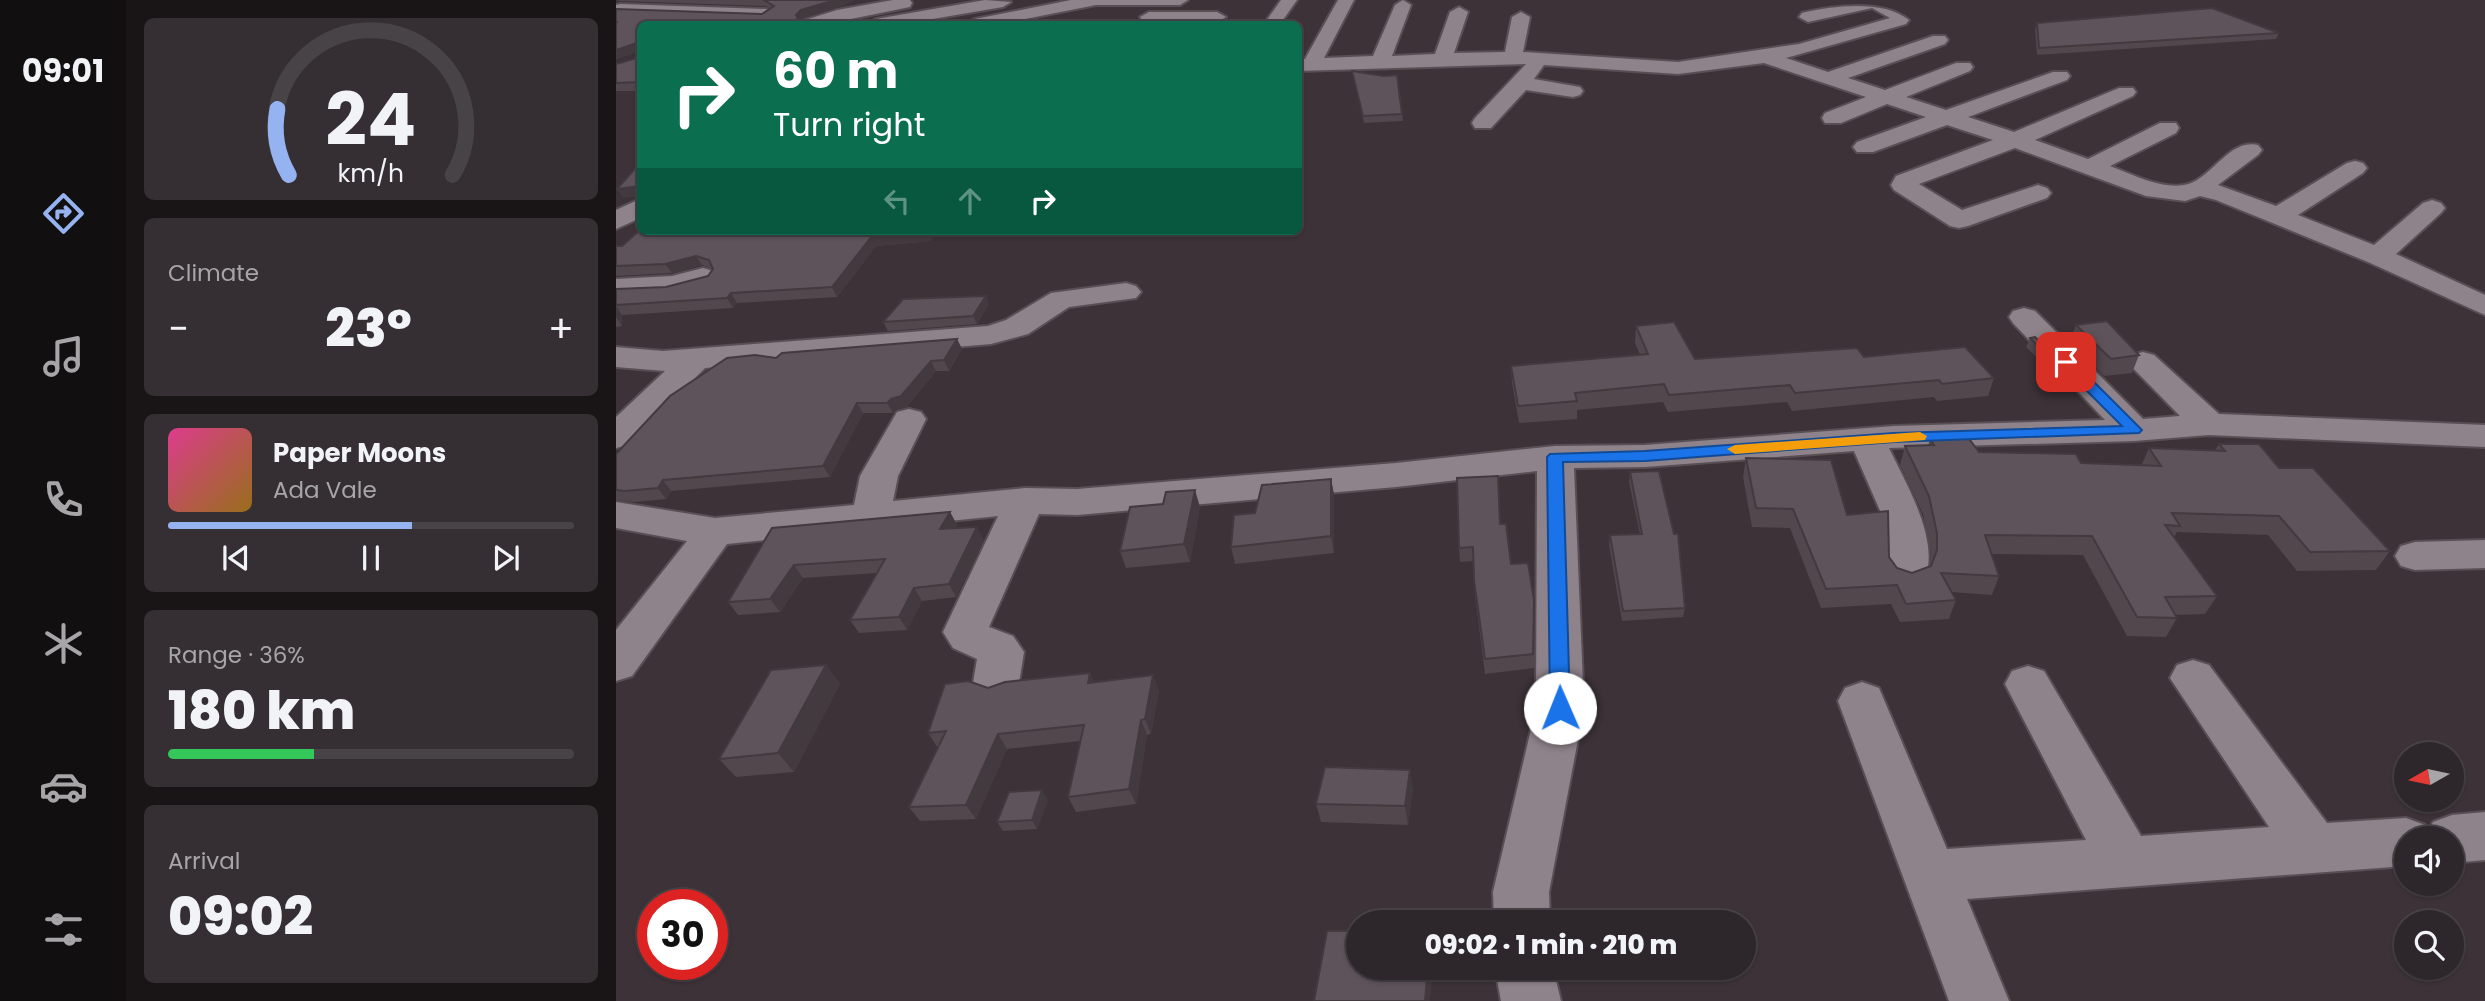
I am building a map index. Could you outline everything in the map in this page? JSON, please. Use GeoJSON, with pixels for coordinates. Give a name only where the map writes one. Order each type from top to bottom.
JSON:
{"type":"FeatureCollection","features":[{"type":"Feature","properties":{"kind":"street"},"geometry":{"type":"LineString","coordinates":[[820,21],[837,15],[921,0]]}},
{"type":"Feature","properties":{"kind":"street"},"geometry":{"type":"LineString","coordinates":[[903,21],[1096,0],[1180,0]]}},
{"type":"Feature","properties":{"kind":"street"},"geometry":{"type":"LineString","coordinates":[[1274,21],[1289,0]]}},
{"type":"Feature","properties":{"kind":"street"},"geometry":{"type":"LineString","coordinates":[[1305,65],[1346,0]]}},
{"type":"Feature","properties":{"kind":"street"},"geometry":{"type":"LineString","coordinates":[[1305,65],[1513,57],[1678,68],[1765,57],[1868,32],[1900,20],[1895,13],[1873,1],[1808,17]]}},
{"type":"Feature","properties":{"kind":"street"},"geometry":{"type":"LineString","coordinates":[[751,21],[783,5]]}},
{"type":"Feature","properties":{"kind":"street"},"geometry":{"type":"LineString","coordinates":[[1380,62],[1403,5]]}},
{"type":"Feature","properties":{"kind":"street"},"geometry":{"type":"LineString","coordinates":[[620,9],[766,14]]}},
{"type":"Feature","properties":{"kind":"street"},"geometry":{"type":"LineString","coordinates":[[982,21],[1011,9],[1218,16]]}},
{"type":"Feature","properties":{"kind":"street"},"geometry":{"type":"LineString","coordinates":[[1442,60],[1459,12]]}},
{"type":"Feature","properties":{"kind":"street"},"geometry":{"type":"LineString","coordinates":[[1513,57],[1521,17]]}},
{"type":"Feature","properties":{"kind":"street"},"geometry":{"type":"LineString","coordinates":[[1829,78],[1939,40]]}},
{"type":"Feature","properties":{"kind":"street"},"geometry":{"type":"LineString","coordinates":[[1730,42],[1765,57],[2155,191],[2185,193],[2199,188],[2250,150]]}},
{"type":"Feature","properties":{"kind":"street"},"geometry":{"type":"LineString","coordinates":[[1482,123],[1521,83],[1539,59]]}},
{"type":"Feature","properties":{"kind":"street"},"geometry":{"type":"LineString","coordinates":[[1833,118],[1963,67]]}},
{"type":"Feature","properties":{"kind":"street"},"geometry":{"type":"LineString","coordinates":[[1865,147],[2060,76]]}},
{"type":"Feature","properties":{"kind":"street"},"geometry":{"type":"LineString","coordinates":[[1521,83],[1573,91]]}},
{"type":"Feature","properties":{"kind":"street"},"geometry":{"type":"LineString","coordinates":[[2038,193],[1959,220],[1903,185],[1905,181],[2015,141],[2126,92]]}},
{"type":"Feature","properties":{"kind":"street"},"geometry":{"type":"LineString","coordinates":[[2090,167],[2168,128]]}},
{"type":"Feature","properties":{"kind":"street"},"geometry":{"type":"LineString","coordinates":[[2280,215],[2354,168]]}},
{"type":"Feature","properties":{"kind":"street"},"geometry":{"type":"LineString","coordinates":[[2199,188],[2280,215],[2481,299]]}},
{"type":"Feature","properties":{"kind":"street"},"geometry":{"type":"LineString","coordinates":[[2378,256],[2432,208]]}},
{"type":"Feature","properties":{"kind":"street"},"geometry":{"type":"LineString","coordinates":[[616,221],[637,209]]}},
{"type":"Feature","properties":{"kind":"street"},"geometry":{"type":"LineString","coordinates":[[616,288],[672,285],[703,277]]}},
{"type":"Feature","properties":{"kind":"street"},"geometry":{"type":"LineString","coordinates":[[616,357],[663,361],[991,335],[1017,327],[1061,299],[1126,292]]}},
{"type":"Feature","properties":{"kind":"street"},"geometry":{"type":"LineString","coordinates":[[2024,317],[2134,430]]}},
{"type":"Feature","properties":{"kind":"street"},"geometry":{"type":"LineString","coordinates":[[616,437],[696,359]]}},
{"type":"Feature","properties":{"kind":"street"},"geometry":{"type":"LineString","coordinates":[[2143,362],[2209,424]]}},
{"type":"Feature","properties":{"kind":"street"},"geometry":{"type":"LineString","coordinates":[[871,516],[879,476],[909,419]]}},
{"type":"Feature","properties":{"kind":"street"},"geometry":{"type":"LineString","coordinates":[[616,515],[715,532],[1025,501],[1077,502],[1396,475],[1555,457],[1645,456],[1867,439],[2134,430],[2209,424],[2485,436]]}},
{"type":"Feature","properties":{"kind":"street"},"geometry":{"type":"LineString","coordinates":[[1867,439],[1905,522],[1907,574]]}},
{"type":"Feature","properties":{"kind":"street"},"geometry":{"type":"LineString","coordinates":[[1522,910],[1521,892],[1560,708],[1555,457]]}},
{"type":"Feature","properties":{"kind":"street"},"geometry":{"type":"LineString","coordinates":[[996,683],[1001,652],[996,646],[972,639],[965,632],[1025,501]]}},
{"type":"Feature","properties":{"kind":"street"},"geometry":{"type":"LineString","coordinates":[[616,663],[715,532]]}},
{"type":"Feature","properties":{"kind":"street"},"geometry":{"type":"LineString","coordinates":[[2415,556],[2485,554]]}},
{"type":"Feature","properties":{"kind":"street"},"geometry":{"type":"LineString","coordinates":[[2193,678],[2314,848]]}},
{"type":"Feature","properties":{"kind":"street"},"geometry":{"type":"LineString","coordinates":[[2028,684],[2127,863]]}},
{"type":"Feature","properties":{"kind":"street"},"geometry":{"type":"LineString","coordinates":[[1862,701],[1979,1001]]}},
{"type":"Feature","properties":{"kind":"street"},"geometry":{"type":"LineString","coordinates":[[2464,838],[2485,836]]}},
{"type":"Feature","properties":{"kind":"street"},"geometry":{"type":"LineString","coordinates":[[1931,876],[2394,843]]}},
{"type":"Feature","properties":{"kind":"street"},"geometry":{"type":"LineString","coordinates":[[1527,980],[1531,1001]]}},
{"type":"Feature","properties":{"kind":"building"},"geometry":{"type":"Polygon","coordinates":[[[764,0],[835,0],[801,10],[796,15],[798,19],[793,21],[637,21],[637,43],[616,50],[616,9],[762,14],[774,6],[764,0]]]}},
{"type":"Feature","properties":{"kind":"building"},"geometry":{"type":"Polygon","coordinates":[[[2212,8],[2279,33],[2039,48],[2037,23],[2212,8]]]}},
{"type":"Feature","properties":{"kind":"building"},"geometry":{"type":"Polygon","coordinates":[[[637,58],[637,82],[616,83],[616,64],[637,58]]]}},
{"type":"Feature","properties":{"kind":"building"},"geometry":{"type":"Polygon","coordinates":[[[1352,71],[1384,76],[1397,75],[1402,114],[1363,116],[1352,71]]]}},
{"type":"Feature","properties":{"kind":"building"},"geometry":{"type":"Polygon","coordinates":[[[637,166],[637,186],[617,189],[637,166]]]}},
{"type":"Feature","properties":{"kind":"building"},"geometry":{"type":"Polygon","coordinates":[[[637,233],[637,235],[883,235],[872,236],[832,287],[731,293],[727,298],[616,305],[616,289],[666,287],[708,276],[713,269],[709,260],[696,256],[665,264],[616,266],[616,246],[622,246],[637,233]]]}},
{"type":"Feature","properties":{"kind":"building"},"geometry":{"type":"Polygon","coordinates":[[[986,296],[973,316],[883,322],[903,299],[986,296]]]}},
{"type":"Feature","properties":{"kind":"building"},"geometry":{"type":"Polygon","coordinates":[[[2107,321],[2139,355],[2111,359],[2076,325],[2107,321]]]}},
{"type":"Feature","properties":{"kind":"building"},"geometry":{"type":"Polygon","coordinates":[[[1674,322],[1695,359],[1857,348],[1864,357],[1965,347],[1994,378],[1942,384],[1939,380],[1795,393],[1790,385],[1669,395],[1664,384],[1575,393],[1577,401],[1518,406],[1511,366],[1648,354],[1636,326],[1674,322]]]}},
{"type":"Feature","properties":{"kind":"building"},"geometry":{"type":"Polygon","coordinates":[[[2035,337],[2068,372],[2064,372],[2030,338],[2035,337]]]}},
{"type":"Feature","properties":{"kind":"building"},"geometry":{"type":"Polygon","coordinates":[[[957,339],[944,360],[931,361],[901,396],[887,403],[857,403],[823,466],[663,480],[658,488],[616,490],[616,454],[670,396],[727,358],[755,355],[776,358],[782,353],[957,339]]]}},
{"type":"Feature","properties":{"kind":"building"},"geometry":{"type":"Polygon","coordinates":[[[1967,436],[1979,452],[2076,454],[2081,463],[2161,466],[2149,448],[2225,451],[2219,444],[2259,444],[2279,468],[2313,468],[2390,551],[2310,552],[2279,516],[2172,513],[2180,526],[2165,525],[2217,596],[2165,597],[2177,618],[2137,617],[2092,536],[1985,535],[1999,576],[1941,573],[1956,600],[1906,604],[1897,585],[1826,589],[1793,509],[1756,508],[1746,458],[1831,460],[1847,515],[1888,511],[1889,557],[1897,568],[1912,573],[1931,566],[1937,550],[1937,533],[1929,496],[1905,446],[1934,445],[1930,439],[1967,436]]]}},
{"type":"Feature","properties":{"kind":"building"},"geometry":{"type":"Polygon","coordinates":[[[1659,471],[1674,534],[1678,534],[1685,608],[1623,611],[1610,535],[1642,534],[1630,472],[1659,471]]]}},
{"type":"Feature","properties":{"kind":"building"},"geometry":{"type":"Polygon","coordinates":[[[1498,476],[1500,524],[1506,524],[1511,564],[1528,563],[1534,600],[1533,654],[1485,659],[1474,580],[1473,547],[1459,548],[1457,478],[1498,476]]]}},
{"type":"Feature","properties":{"kind":"building"},"geometry":{"type":"Polygon","coordinates":[[[1331,479],[1331,536],[1231,547],[1234,515],[1255,513],[1262,485],[1331,479]]]}},
{"type":"Feature","properties":{"kind":"building"},"geometry":{"type":"Polygon","coordinates":[[[1195,490],[1184,544],[1120,551],[1130,507],[1163,504],[1166,492],[1195,490]]]}},
{"type":"Feature","properties":{"kind":"building"},"geometry":{"type":"Polygon","coordinates":[[[950,512],[940,529],[977,527],[949,584],[914,588],[899,617],[850,620],[885,559],[794,565],[770,599],[728,602],[772,528],[950,512]]]}},
{"type":"Feature","properties":{"kind":"building"},"geometry":{"type":"Polygon","coordinates":[[[826,665],[778,753],[719,759],[771,670],[826,665]]]}},
{"type":"Feature","properties":{"kind":"building"},"geometry":{"type":"Polygon","coordinates":[[[1090,673],[1088,683],[1153,675],[1145,719],[1141,720],[1129,789],[1068,797],[1084,725],[998,734],[966,805],[909,807],[946,731],[928,733],[945,684],[968,681],[988,688],[1005,682],[1090,673]]]}},
{"type":"Feature","properties":{"kind":"building"},"geometry":{"type":"Polygon","coordinates":[[[1325,767],[1410,770],[1405,806],[1316,804],[1325,767]]]}},
{"type":"Feature","properties":{"kind":"building"},"geometry":{"type":"Polygon","coordinates":[[[1042,790],[1032,820],[997,822],[1009,792],[1042,790]]]}},
{"type":"Feature","properties":{"kind":"building"},"geometry":{"type":"Polygon","coordinates":[[[1327,931],[1346,931],[1346,980],[1427,980],[1425,1001],[1314,1001],[1327,931]]]}},
{"type":"Feature","properties":{"kind":"slow traffic"},"geometry":{"type":"LineString","coordinates":[[1735,449],[1920,436]]}},
{"type":"Feature","properties":{"kind":"route"},"geometry":{"type":"LineString","coordinates":[[1560,708],[1555,457],[1645,456],[1894,437],[2134,430],[2066,362]]}}]}
